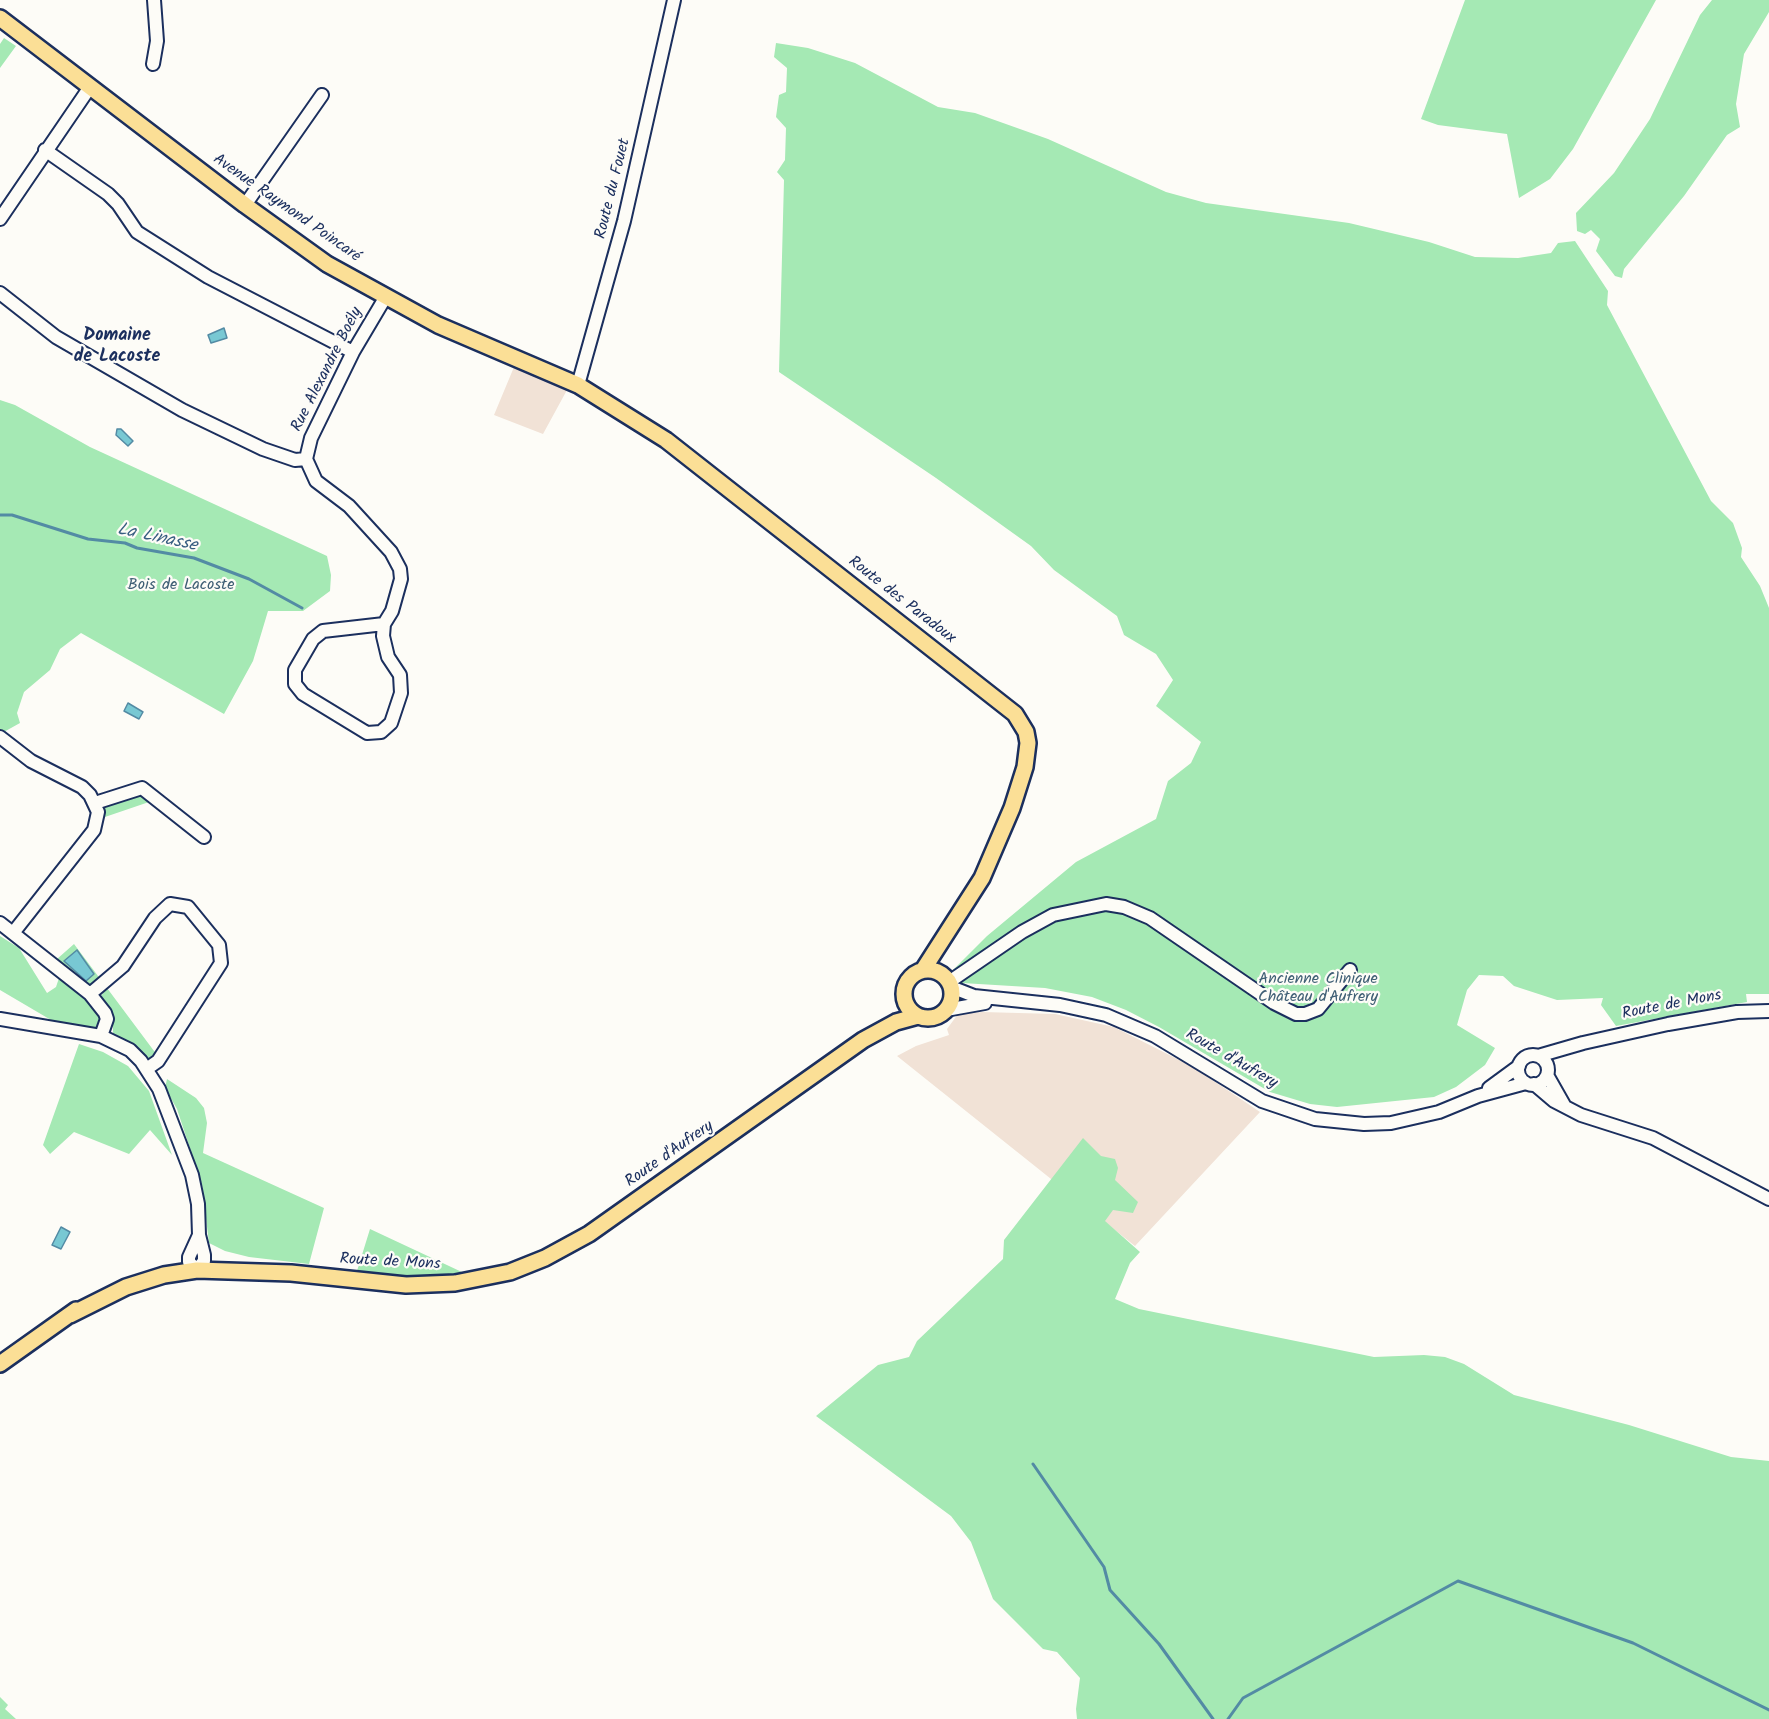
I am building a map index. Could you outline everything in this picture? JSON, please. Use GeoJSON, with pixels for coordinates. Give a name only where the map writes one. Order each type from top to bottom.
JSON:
{"type":"FeatureCollection","features":[{"type":"Feature","properties":{"kind":"main road","name":"Avenue Raymond Poincaré"},"geometry":{"type":"LineString","coordinates":[[0,18],[245,205],[327,264],[385,298],[438,325],[578,385]]}},
{"type":"Feature","properties":{"kind":"main road","name":"Route des Paradoux"},"geometry":{"type":"LineString","coordinates":[[578,385],[692,459],[1005,704],[1022,723],[1028,743],[1027,755],[1012,808],[982,878],[953,922]]}},
{"type":"Feature","properties":{"kind":"main road"},"geometry":{"type":"LineString","coordinates":[[924,970],[953,922]]}},
{"type":"Feature","properties":{"kind":"main road"},"geometry":{"type":"LineString","coordinates":[[949,982],[932,970],[916,973],[906,983],[904,998],[906,1006],[918,1016],[933,1018],[951,1004],[949,982],[945,956],[953,922]]}},
{"type":"Feature","properties":{"kind":"main road","name":"Route d'Aufrery"},"geometry":{"type":"LineString","coordinates":[[863,1040],[904,998]]}},
{"type":"Feature","properties":{"kind":"main road","name":"Route d'Aufrery"},"geometry":{"type":"LineString","coordinates":[[487,1278],[544,1258],[589,1233],[863,1040],[896,1022],[918,1016]]}},
{"type":"Feature","properties":{"kind":"main road","name":"Route de Mons"},"geometry":{"type":"LineString","coordinates":[[0,1364],[70,1315],[126,1287],[196,1264],[406,1285],[455,1283],[487,1278]]}},
{"type":"Feature","properties":{"kind":"street"},"geometry":{"type":"LineString","coordinates":[[153,64],[157,41],[154,0]]}},
{"type":"Feature","properties":{"kind":"street","name":"Route du Fouet"},"geometry":{"type":"LineString","coordinates":[[578,385],[624,221],[674,0]]}},
{"type":"Feature","properties":{"kind":"street"},"geometry":{"type":"LineString","coordinates":[[0,219],[90,87]]}},
{"type":"Feature","properties":{"kind":"street"},"geometry":{"type":"LineString","coordinates":[[245,205],[322,95]]}},
{"type":"Feature","properties":{"kind":"street"},"geometry":{"type":"LineString","coordinates":[[45,150],[108,194],[118,204],[137,232],[208,277],[353,352]]}},
{"type":"Feature","properties":{"kind":"street"},"geometry":{"type":"LineString","coordinates":[[0,293],[56,337],[182,410],[263,449],[295,460],[306,459],[316,481],[349,506],[397,561],[401,579],[399,590],[384,624],[388,657],[400,675],[401,693],[391,723],[381,732],[368,733],[303,694],[296,684],[295,670],[313,639],[323,631],[384,624]]}},
{"type":"Feature","properties":{"kind":"street","name":"Rue Alexandre Boély"},"geometry":{"type":"LineString","coordinates":[[306,459],[310,438],[353,352],[385,298]]}},
{"type":"Feature","properties":{"kind":"street"},"geometry":{"type":"LineString","coordinates":[[0,738],[31,760],[82,787],[95,803],[97,821],[94,830],[13,933]]}},
{"type":"Feature","properties":{"kind":"street"},"geometry":{"type":"LineString","coordinates":[[95,803],[142,788],[204,837]]}},
{"type":"Feature","properties":{"kind":"street"},"geometry":{"type":"LineString","coordinates":[[90,994],[123,966],[154,918],[170,904],[188,907],[219,945],[221,963],[158,1061],[148,1068]]}},
{"type":"Feature","properties":{"kind":"street"},"geometry":{"type":"LineString","coordinates":[[949,982],[1022,932],[1053,915],[1106,904],[1124,907],[1150,918],[1274,1004],[1296,1014],[1305,1014],[1317,1009],[1350,970]]}},
{"type":"Feature","properties":{"kind":"street"},"geometry":{"type":"LineString","coordinates":[[0,924],[90,994],[105,1012],[107,1019],[101,1036]]}},
{"type":"Feature","properties":{"kind":"street","name":"Route d'Aufrery"},"geometry":{"type":"LineString","coordinates":[[949,982],[965,994],[1004,1001],[1068,1006],[1122,1021],[1155,1036],[1262,1101],[1315,1119],[1364,1124],[1391,1123],[1439,1112],[1478,1095],[1530,1084]]}},
{"type":"Feature","properties":{"kind":"street","name":"Route d'Aufrery"},"geometry":{"type":"LineString","coordinates":[[946,1010],[964,1005],[1004,1001]]}},
{"type":"Feature","properties":{"kind":"street","name":"Route de Mons"},"geometry":{"type":"LineString","coordinates":[[1538,1056],[1583,1043],[1708,1017],[1769,1011]]}},
{"type":"Feature","properties":{"kind":"street"},"geometry":{"type":"LineString","coordinates":[[0,1019],[101,1036],[130,1050],[148,1068],[159,1089],[192,1175],[198,1204],[199,1235],[196,1264]]}},
{"type":"Feature","properties":{"kind":"street","name":"Route de Mons"},"geometry":{"type":"LineString","coordinates":[[1548,1072],[1561,1056],[1583,1043]]}},
{"type":"Feature","properties":{"kind":"street"},"geometry":{"type":"LineString","coordinates":[[1565,1106],[1545,1061],[1538,1056],[1527,1057],[1519,1066],[1521,1077],[1554,1101],[1592,1119],[1659,1141],[1769,1199]]}},
{"type":"Feature","properties":{"kind":"street","name":"Route d'Aufrery"},"geometry":{"type":"LineString","coordinates":[[1478,1095],[1519,1066]]}},
{"type":"Feature","properties":{"kind":"street"},"geometry":{"type":"LineString","coordinates":[[1530,1084],[1542,1082],[1548,1072]]}},
{"type":"Feature","properties":{"kind":"shaded area"},"geometry":{"type":"Polygon","coordinates":[[[514,367],[567,390],[543,434],[494,415],[514,367]]]}},
{"type":"Feature","properties":{"kind":"shaded area"},"geometry":{"type":"Polygon","coordinates":[[[982,1012],[1055,1014],[1114,1027],[1193,1067],[1260,1112],[1135,1246],[897,1056],[916,1046],[949,1035],[947,1029],[958,1014],[982,1012]]]}},
{"type":"Feature","properties":{"kind":"green space"},"geometry":{"type":"Polygon","coordinates":[[[1465,0],[1656,0],[1573,149],[1550,179],[1519,198],[1507,134],[1438,125],[1421,119],[1465,0]]]}},
{"type":"Feature","properties":{"kind":"green space"},"geometry":{"type":"Polygon","coordinates":[[[1712,0],[1769,0],[1769,12],[1744,54],[1736,104],[1740,127],[1727,135],[1684,196],[1624,269],[1622,278],[1615,276],[1596,251],[1600,239],[1591,230],[1585,234],[1577,231],[1576,213],[1614,173],[1650,119],[1700,15],[1712,0]]]}},
{"type":"Feature","properties":{"kind":"green space"},"geometry":{"type":"Polygon","coordinates":[[[4,38],[16,46],[0,68],[0,44],[4,38]]]}},
{"type":"Feature","properties":{"kind":"green space","name":"Ancienne Clinique Château d'Aufrery"},"geometry":{"type":"Polygon","coordinates":[[[776,43],[808,48],[855,63],[938,107],[975,113],[1048,139],[1166,192],[1206,203],[1349,223],[1429,242],[1475,257],[1518,258],[1551,253],[1558,243],[1575,241],[1608,291],[1607,305],[1711,501],[1733,523],[1742,548],[1741,557],[1760,586],[1769,608],[1769,994],[1746,994],[1747,1002],[1616,1026],[1601,1005],[1603,998],[1557,1000],[1514,986],[1503,976],[1479,975],[1467,990],[1457,1025],[1495,1048],[1485,1065],[1456,1087],[1434,1097],[1337,1107],[1310,1104],[1270,1092],[1159,1027],[1126,1010],[1092,997],[1045,988],[962,983],[953,970],[987,936],[1076,862],[1156,819],[1168,781],[1191,763],[1201,742],[1156,706],[1173,680],[1156,654],[1124,635],[1117,616],[1054,570],[1031,546],[936,478],[779,372],[784,180],[777,172],[785,160],[786,128],[776,117],[779,95],[786,92],[787,68],[774,57],[776,43]]]}},
{"type":"Feature","properties":{"kind":"green space","name":"Bois de Lacoste"},"geometry":{"type":"Polygon","coordinates":[[[0,400],[15,405],[90,447],[327,556],[331,575],[330,591],[303,611],[268,611],[253,661],[224,714],[81,633],[60,649],[50,670],[24,692],[17,713],[20,723],[2,733],[0,731],[0,400]]]}},
{"type":"Feature","properties":{"kind":"green space"},"geometry":{"type":"Polygon","coordinates":[[[141,791],[149,802],[102,818],[102,804],[141,791]]]}},
{"type":"Feature","properties":{"kind":"green space"},"geometry":{"type":"Polygon","coordinates":[[[0,936],[19,948],[47,993],[56,987],[60,975],[101,1014],[101,1024],[96,1028],[51,1020],[0,990],[0,936]]]}},
{"type":"Feature","properties":{"kind":"green space"},"geometry":{"type":"Polygon","coordinates":[[[74,944],[101,980],[95,984],[88,985],[57,959],[74,944]]]}},
{"type":"Feature","properties":{"kind":"green space"},"geometry":{"type":"Polygon","coordinates":[[[107,988],[157,1055],[148,1059],[131,1043],[113,1033],[113,1018],[101,996],[107,988]]]}},
{"type":"Feature","properties":{"kind":"green space"},"geometry":{"type":"Polygon","coordinates":[[[79,1044],[103,1052],[128,1066],[149,1091],[172,1155],[150,1130],[129,1154],[74,1132],[50,1154],[43,1145],[79,1044]]]}},
{"type":"Feature","properties":{"kind":"green space"},"geometry":{"type":"Polygon","coordinates":[[[167,1079],[196,1098],[204,1108],[207,1123],[203,1153],[324,1208],[309,1264],[249,1257],[225,1251],[209,1243],[202,1185],[177,1109],[165,1088],[167,1079]]]}},
{"type":"Feature","properties":{"kind":"green space"},"geometry":{"type":"Polygon","coordinates":[[[1083,1138],[1101,1156],[1115,1159],[1118,1168],[1115,1180],[1138,1202],[1133,1213],[1113,1210],[1105,1221],[1140,1252],[1130,1263],[1115,1299],[1139,1309],[1374,1357],[1424,1355],[1445,1357],[1464,1364],[1514,1395],[1629,1425],[1731,1457],[1769,1461],[1769,1719],[1077,1719],[1080,1678],[1057,1652],[1043,1649],[993,1599],[971,1542],[951,1516],[816,1416],[878,1365],[909,1357],[917,1341],[1003,1259],[1004,1240],[1083,1138]]]}},
{"type":"Feature","properties":{"kind":"green space"},"geometry":{"type":"Polygon","coordinates":[[[370,1229],[464,1273],[443,1278],[408,1278],[357,1271],[370,1229]]]}},
{"type":"Feature","properties":{"kind":"green space"},"geometry":{"type":"Polygon","coordinates":[[[0,1697],[8,1705],[5,1709],[16,1719],[0,1719],[0,1697]]]}},
{"type":"Feature","properties":{"kind":"water"},"geometry":{"type":"Polygon","coordinates":[[[224,328],[227,338],[211,343],[208,335],[224,328]]]}},
{"type":"Feature","properties":{"kind":"water"},"geometry":{"type":"Polygon","coordinates":[[[117,429],[121,429],[133,441],[128,446],[116,435],[117,429]]]}},
{"type":"Feature","properties":{"kind":"water"},"geometry":{"type":"Polygon","coordinates":[[[128,703],[143,712],[139,719],[124,711],[128,703]]]}},
{"type":"Feature","properties":{"kind":"water"},"geometry":{"type":"Polygon","coordinates":[[[77,950],[94,974],[86,981],[64,961],[77,950]]]}},
{"type":"Feature","properties":{"kind":"water"},"geometry":{"type":"Polygon","coordinates":[[[61,1227],[70,1232],[61,1249],[52,1245],[61,1227]]]}},
{"type":"Feature","properties":{"kind":"waterway","name":"La Linasse"},"geometry":{"type":"LineString","coordinates":[[0,515],[12,515],[88,539],[125,543],[137,548],[194,558],[249,579],[302,608]]}},
{"type":"Feature","properties":{"kind":"waterway"},"geometry":{"type":"LineString","coordinates":[[1033,1464],[1104,1567],[1110,1590],[1159,1644],[1213,1719]]}},
{"type":"Feature","properties":{"kind":"waterway"},"geometry":{"type":"LineString","coordinates":[[1228,1719],[1243,1698],[1458,1581],[1633,1643],[1769,1710]]}},
{"type":"Feature","properties":{"kind":"district","name":"Domaine de Lacoste"},"geometry":{"type":"Point","coordinates":[117,347]}}]}
